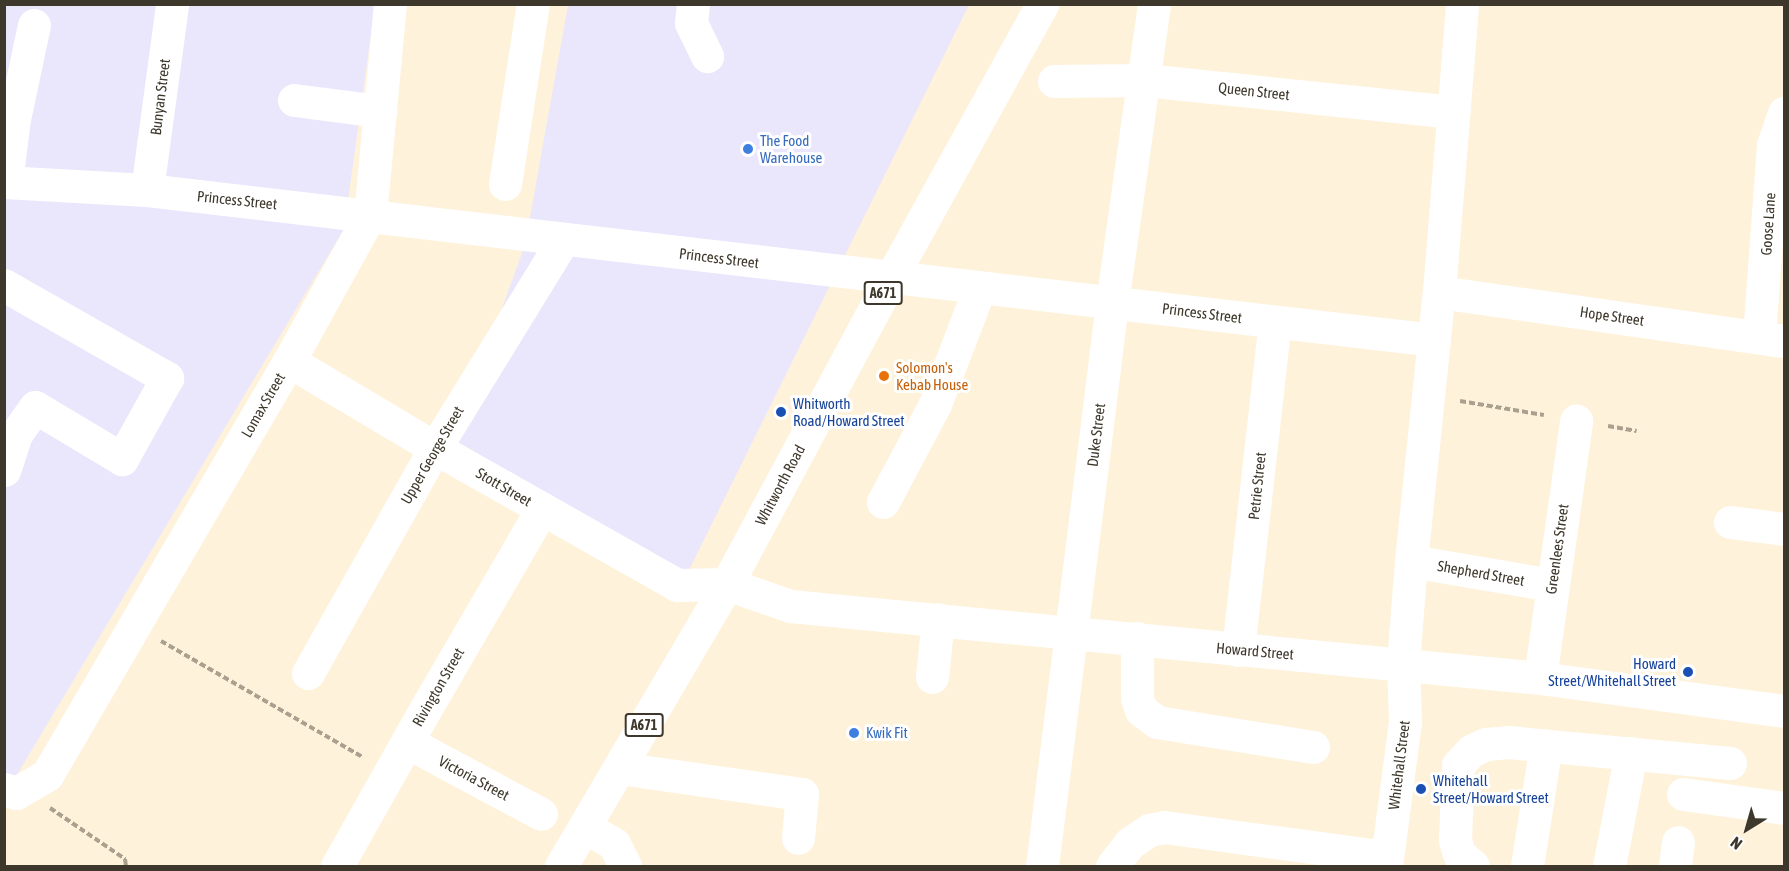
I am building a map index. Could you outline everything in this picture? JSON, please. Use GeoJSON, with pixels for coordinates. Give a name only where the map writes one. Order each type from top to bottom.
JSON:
{"type":"FeatureCollection","features":[{"type":"Feature","properties":{"kind":"street","name":"Bunyan Street"},"geometry":{"type":"LineString","coordinates":[[147,190],[172,4]]}},
{"type":"Feature","properties":{"kind":"street","name":"Lomax Street"},"geometry":{"type":"LineString","coordinates":[[24,785],[134,625],[289,361],[370,215],[390,4]]}},
{"type":"Feature","properties":{"kind":"street"},"geometry":{"type":"LineString","coordinates":[[505,184],[534,4]]}},
{"type":"Feature","properties":{"kind":"street"},"geometry":{"type":"LineString","coordinates":[[693,4],[691,23],[707,56]]}},
{"type":"Feature","properties":{"kind":"street","name":"Whitworth Road"},"geometry":{"type":"LineString","coordinates":[[561,867],[728,584],[891,278],[1042,4]]}},
{"type":"Feature","properties":{"kind":"street","name":"Whitehall Street"},"geometry":{"type":"LineString","coordinates":[[1387,862],[1405,722],[1403,663],[1411,561],[1429,396],[1462,4]]}},
{"type":"Feature","properties":{"kind":"street","name":"Duke Street"},"geometry":{"type":"LineString","coordinates":[[1042,867],[1112,303],[1152,15]]}},
{"type":"Feature","properties":{"kind":"street"},"geometry":{"type":"LineString","coordinates":[[5,182],[12,129],[34,25]]}},
{"type":"Feature","properties":{"kind":"street","name":"Queen Street"},"geometry":{"type":"LineString","coordinates":[[1053,81],[1144,80],[1453,112]]}},
{"type":"Feature","properties":{"kind":"street"},"geometry":{"type":"LineString","coordinates":[[294,100],[380,111]]}},
{"type":"Feature","properties":{"kind":"street","name":"Goose Lane"},"geometry":{"type":"LineString","coordinates":[[1772,338],[1773,145],[1785,113]]}},
{"type":"Feature","properties":{"kind":"street","name":"Princess Street"},"geometry":{"type":"LineString","coordinates":[[5,182],[147,190],[1433,340]]}},
{"type":"Feature","properties":{"kind":"street","name":"Upper George Street"},"geometry":{"type":"LineString","coordinates":[[308,673],[435,448],[563,240]]}},
{"type":"Feature","properties":{"kind":"street"},"geometry":{"type":"LineString","coordinates":[[4,285],[167,378],[122,459],[35,407],[16,434],[4,470]]}},
{"type":"Feature","properties":{"kind":"street"},"geometry":{"type":"LineString","coordinates":[[883,502],[935,404],[980,287]]}},
{"type":"Feature","properties":{"kind":"street","name":"Hope Street"},"geometry":{"type":"LineString","coordinates":[[1438,292],[1772,338]]}},
{"type":"Feature","properties":{"kind":"street","name":"Petrie Street"},"geometry":{"type":"LineString","coordinates":[[1238,650],[1275,322]]}},
{"type":"Feature","properties":{"kind":"street","name":"Stott Street"},"geometry":{"type":"LineString","coordinates":[[289,361],[542,510],[677,585],[728,584]]}},
{"type":"Feature","properties":{"kind":"street","name":"Greenlees Street"},"geometry":{"type":"LineString","coordinates":[[1540,678],[1551,585],[1576,420]]}},
{"type":"Feature","properties":{"kind":"street","name":"Rivington Street"},"geometry":{"type":"LineString","coordinates":[[337,867],[542,510]]}},
{"type":"Feature","properties":{"kind":"street"},"geometry":{"type":"LineString","coordinates":[[1730,522],[1785,529]]}},
{"type":"Feature","properties":{"kind":"street","name":"Shepherd Street"},"geometry":{"type":"LineString","coordinates":[[1411,561],[1551,585]]}},
{"type":"Feature","properties":{"kind":"street","name":"Howard Street"},"geometry":{"type":"LineString","coordinates":[[728,584],[790,606],[1072,631],[1238,650],[1403,663],[1540,678],[1785,711]]}},
{"type":"Feature","properties":{"kind":"street"},"geometry":{"type":"LineString","coordinates":[[932,677],[938,619]]}},
{"type":"Feature","properties":{"kind":"street"},"geometry":{"type":"LineString","coordinates":[[1137,638],[1137,698],[1141,710],[1157,722],[1313,747]]}},
{"type":"Feature","properties":{"kind":"street","name":"Victoria Street"},"geometry":{"type":"LineString","coordinates":[[407,742],[540,813]]}},
{"type":"Feature","properties":{"kind":"street"},"geometry":{"type":"LineString","coordinates":[[1473,867],[1459,854],[1455,840],[1458,765],[1471,751],[1486,744],[1508,742],[1730,763]]}},
{"type":"Feature","properties":{"kind":"street"},"geometry":{"type":"LineString","coordinates":[[1527,867],[1546,745]]}},
{"type":"Feature","properties":{"kind":"street"},"geometry":{"type":"LineString","coordinates":[[1609,867],[1631,753]]}},
{"type":"Feature","properties":{"kind":"street"},"geometry":{"type":"LineString","coordinates":[[619,768],[802,794],[798,838]]}},
{"type":"Feature","properties":{"kind":"street"},"geometry":{"type":"LineString","coordinates":[[1683,794],[1785,808]]}},
{"type":"Feature","properties":{"kind":"street"},"geometry":{"type":"LineString","coordinates":[[585,827],[614,844],[625,867]]}},
{"type":"Feature","properties":{"kind":"street"},"geometry":{"type":"LineString","coordinates":[[1112,867],[1130,843],[1149,830],[1164,827],[1387,862]]}},
{"type":"Feature","properties":{"kind":"path"},"geometry":{"type":"LineString","coordinates":[[1429,396],[1636,431]]}},
{"type":"Feature","properties":{"kind":"path"},"geometry":{"type":"LineString","coordinates":[[134,625],[390,772]]}},
{"type":"Feature","properties":{"kind":"path"},"geometry":{"type":"LineString","coordinates":[[24,785],[125,859],[126,867]]}},
{"type":"Feature","properties":{"kind":"shaded area"},"geometry":{"type":"Polygon","coordinates":[[[5,5],[375,5],[344,229],[15,778],[5,778],[5,5]]]}},
{"type":"Feature","properties":{"kind":"shaded area"},"geometry":{"type":"Polygon","coordinates":[[[568,5],[969,5],[687,574],[454,440],[525,245],[568,5]]]}},
{"type":"Feature","properties":{"kind":"place","name":"The Food Warehouse"},"geometry":{"type":"Point","coordinates":[748,149]}},
{"type":"Feature","properties":{"kind":"place","name":"Solomon's Kebab House"},"geometry":{"type":"Point","coordinates":[884,376]}},
{"type":"Feature","properties":{"kind":"place","name":"Whitworth Road/Howard Street"},"geometry":{"type":"Point","coordinates":[781,412]}},
{"type":"Feature","properties":{"kind":"place","name":"Howard Street/Whitehall Street"},"geometry":{"type":"Point","coordinates":[1688,672]}},
{"type":"Feature","properties":{"kind":"place","name":"Kwik Fit"},"geometry":{"type":"Point","coordinates":[854,733]}},
{"type":"Feature","properties":{"kind":"place","name":"Whitehall Street/Howard Street"},"geometry":{"type":"Point","coordinates":[1421,789]}}]}
